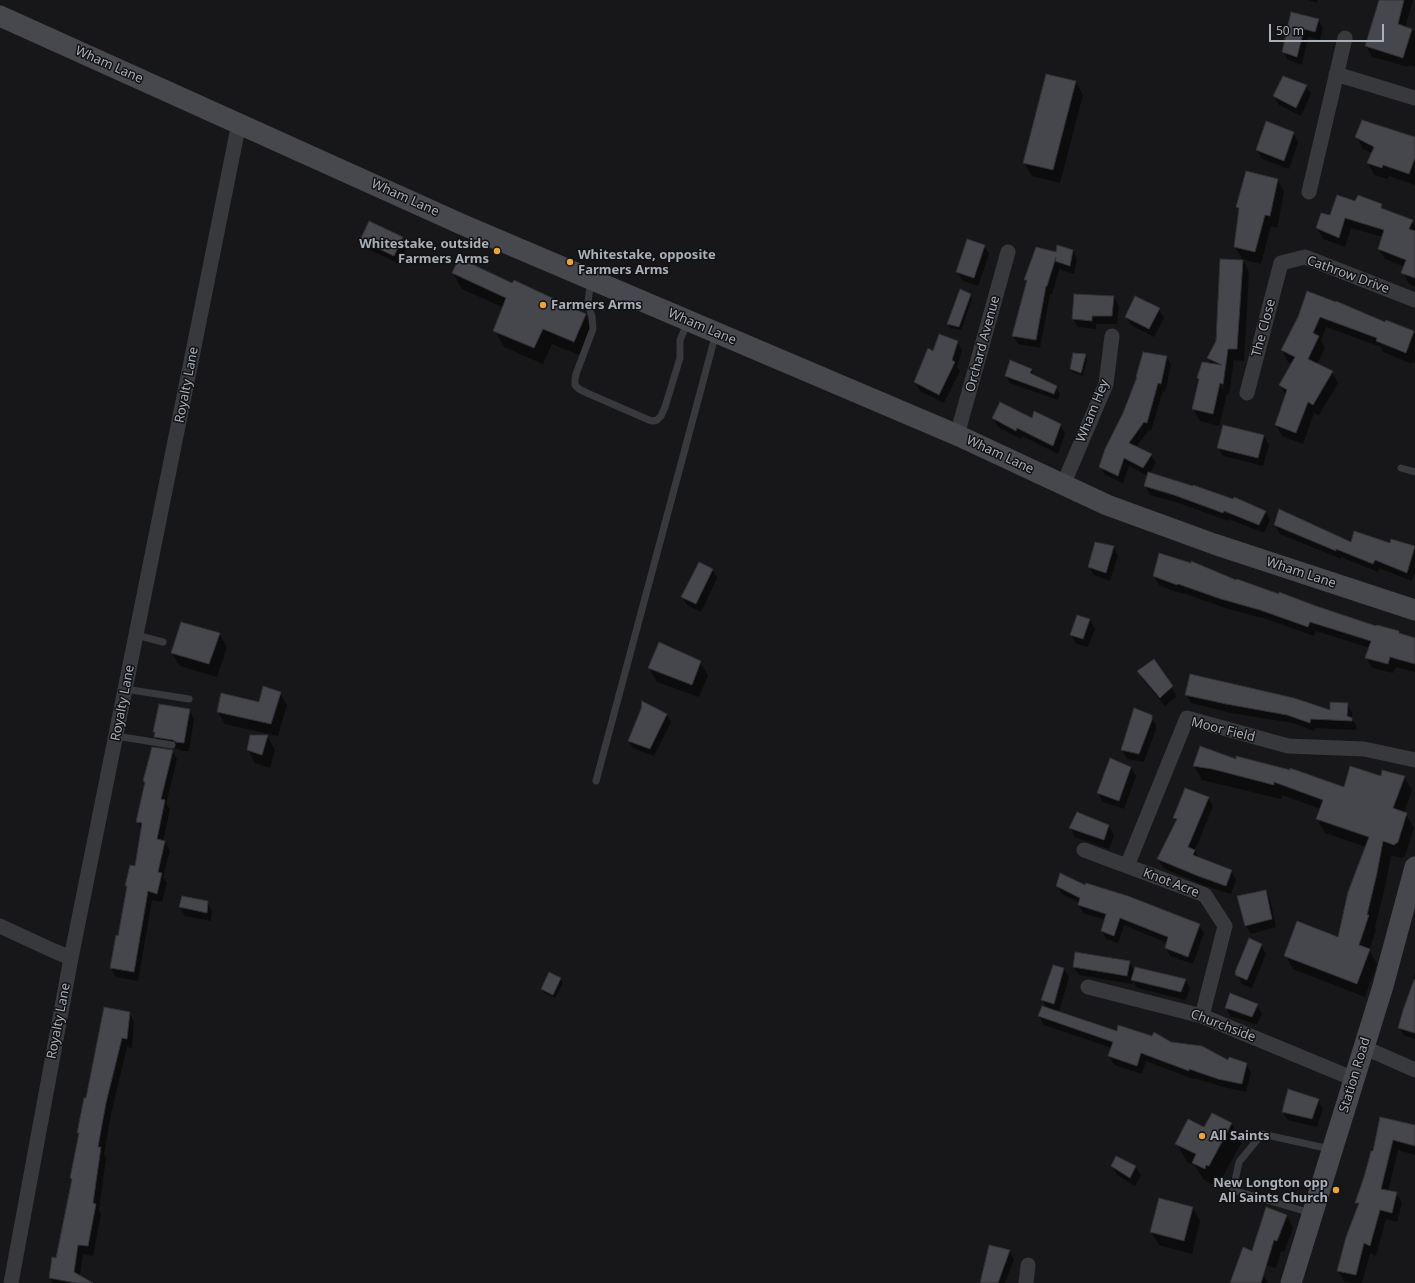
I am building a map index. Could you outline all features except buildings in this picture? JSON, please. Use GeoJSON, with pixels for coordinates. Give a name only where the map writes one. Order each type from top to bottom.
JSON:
{"type":"FeatureCollection","features":[{"type":"Feature","properties":{"kind":"street","name":"Wham Lane"},"geometry":{"type":"LineString","coordinates":[[0,16],[461,224],[592,278],[716,333],[958,435],[1107,505],[1214,544],[1415,610]]}},
{"type":"Feature","properties":{"kind":"street"},"geometry":{"type":"LineString","coordinates":[[1309,192],[1344,38]]}},
{"type":"Feature","properties":{"kind":"street"},"geometry":{"type":"LineString","coordinates":[[1336,74],[1415,98]]}},
{"type":"Feature","properties":{"kind":"street","name":"Royalty Lane"},"geometry":{"type":"LineString","coordinates":[[11,1283],[71,958],[239,123]]}},
{"type":"Feature","properties":{"kind":"street","name":"Orchard Avenue"},"geometry":{"type":"LineString","coordinates":[[958,435],[1008,252]]}},
{"type":"Feature","properties":{"kind":"street","name":"Cathrow Drive"},"geometry":{"type":"LineString","coordinates":[[1281,262],[1305,257],[1415,300]]}},
{"type":"Feature","properties":{"kind":"street","name":"The Close"},"geometry":{"type":"LineString","coordinates":[[1247,393],[1281,262]]}},
{"type":"Feature","properties":{"kind":"street","name":"Wham Hey"},"geometry":{"type":"LineString","coordinates":[[1063,484],[1106,384],[1112,336]]}},
{"type":"Feature","properties":{"kind":"street","name":"Moor Field"},"geometry":{"type":"LineString","coordinates":[[1127,866],[1187,718],[1288,746],[1364,749],[1415,760]]}},
{"type":"Feature","properties":{"kind":"street","name":"Knot Acre"},"geometry":{"type":"LineString","coordinates":[[1084,850],[1205,895],[1225,926],[1202,1016]]}},
{"type":"Feature","properties":{"kind":"street","name":"Station Road"},"geometry":{"type":"LineString","coordinates":[[1291,1283],[1383,986],[1415,867]]}},
{"type":"Feature","properties":{"kind":"street"},"geometry":{"type":"LineString","coordinates":[[0,926],[71,958]]}},
{"type":"Feature","properties":{"kind":"street","name":"Churchside"},"geometry":{"type":"LineString","coordinates":[[1088,987],[1202,1016],[1354,1079]]}},
{"type":"Feature","properties":{"kind":"street"},"geometry":{"type":"LineString","coordinates":[[1363,1047],[1415,1070]]}},
{"type":"Feature","properties":{"kind":"street"},"geometry":{"type":"LineString","coordinates":[[1026,1283],[1028,1265]]}},
{"type":"Feature","properties":{"kind":"lane"},"geometry":{"type":"LineString","coordinates":[[592,278],[588,302],[592,317],[593,329],[574,379],[575,385],[587,393],[649,420],[657,420],[661,416],[665,406],[680,358],[680,340],[689,321]]}},
{"type":"Feature","properties":{"kind":"lane"},"geometry":{"type":"LineString","coordinates":[[596,781],[716,333]]}},
{"type":"Feature","properties":{"kind":"lane"},"geometry":{"type":"LineString","coordinates":[[1401,468],[1415,472]]}},
{"type":"Feature","properties":{"kind":"lane"},"geometry":{"type":"LineString","coordinates":[[136,635],[163,642]]}},
{"type":"Feature","properties":{"kind":"lane"},"geometry":{"type":"LineString","coordinates":[[125,689],[189,699]]}},
{"type":"Feature","properties":{"kind":"lane"},"geometry":{"type":"LineString","coordinates":[[116,736],[172,745]]}},
{"type":"Feature","properties":{"kind":"lane"},"geometry":{"type":"LineString","coordinates":[[1313,1213],[1233,1190],[1239,1162],[1262,1134],[1332,1150]]}},
{"type":"Feature","properties":{"kind":"place","name":"Whitestake, outside Farmers Arms"},"geometry":{"type":"Point","coordinates":[497,251]}},
{"type":"Feature","properties":{"kind":"place","name":"Whitestake, opposite Farmers Arms"},"geometry":{"type":"Point","coordinates":[570,262]}},
{"type":"Feature","properties":{"kind":"place","name":"Farmers Arms"},"geometry":{"type":"Point","coordinates":[543,305]}},
{"type":"Feature","properties":{"kind":"place","name":"All Saints"},"geometry":{"type":"Point","coordinates":[1202,1136]}},
{"type":"Feature","properties":{"kind":"place","name":"New Longton opp All Saints Church"},"geometry":{"type":"Point","coordinates":[1336,1190]}}]}
